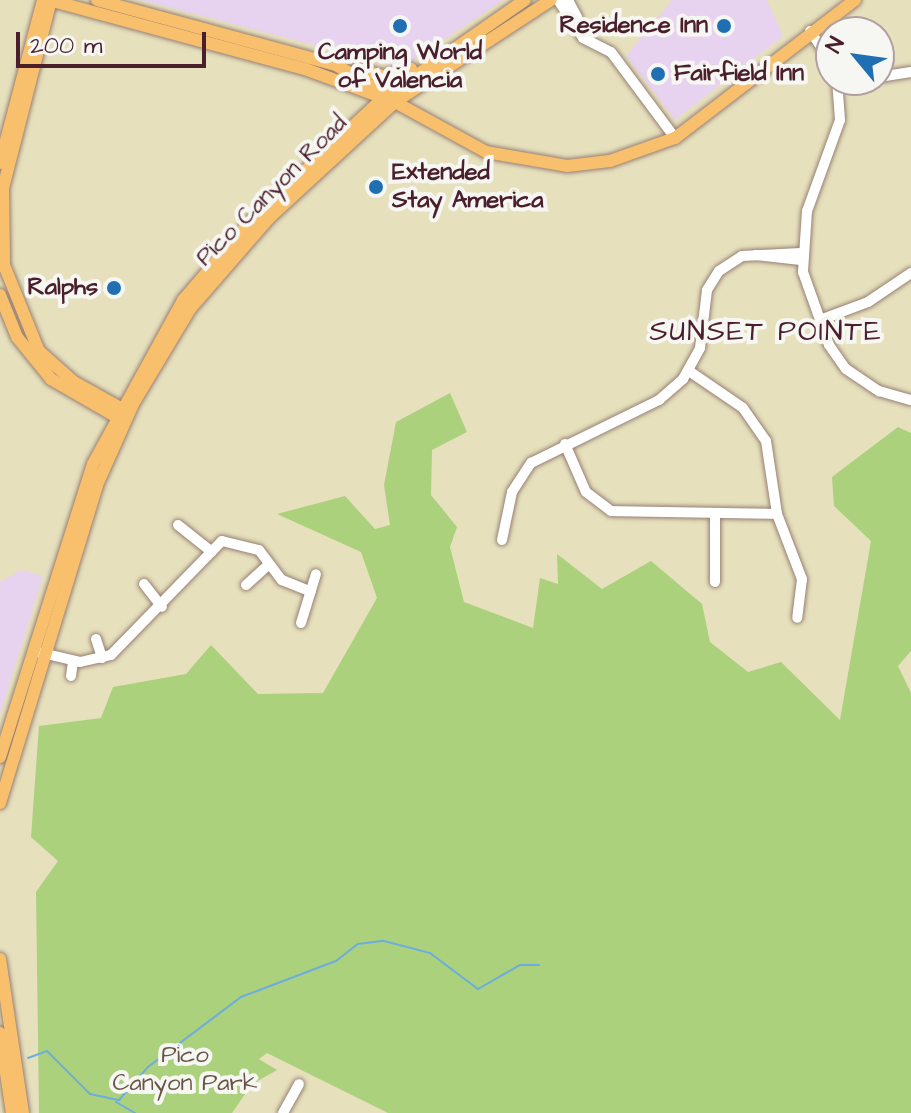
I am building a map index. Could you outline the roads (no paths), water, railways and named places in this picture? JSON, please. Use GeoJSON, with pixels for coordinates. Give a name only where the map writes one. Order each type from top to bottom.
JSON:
{"type":"FeatureCollection","features":[{"type":"Feature","properties":{"kind":"main road"},"geometry":{"type":"LineString","coordinates":[[49,0],[305,69],[389,98]]}},
{"type":"Feature","properties":{"kind":"main road"},"geometry":{"type":"LineString","coordinates":[[0,163],[49,0]]}},
{"type":"Feature","properties":{"kind":"main road"},"geometry":{"type":"LineString","coordinates":[[49,0],[3,179],[2,249],[22,323],[53,366],[122,415]]}},
{"type":"Feature","properties":{"kind":"main road"},"geometry":{"type":"LineString","coordinates":[[97,0],[336,65],[398,75],[452,46]]}},
{"type":"Feature","properties":{"kind":"main road","name":"Pico Canyon Road"},"geometry":{"type":"LineString","coordinates":[[0,757],[122,415],[216,274],[389,98],[452,46],[525,0]]}},
{"type":"Feature","properties":{"kind":"main road","name":"Pico Canyon Road"},"geometry":{"type":"LineString","coordinates":[[389,98],[551,0]]}},
{"type":"Feature","properties":{"kind":"main road"},"geometry":{"type":"LineString","coordinates":[[336,65],[471,146],[538,164],[610,161],[675,138],[810,31],[855,0]]}},
{"type":"Feature","properties":{"kind":"main road"},"geometry":{"type":"LineString","coordinates":[[0,295],[38,364],[122,415]]}},
{"type":"Feature","properties":{"kind":"main road","name":"Pico Canyon Road"},"geometry":{"type":"LineString","coordinates":[[0,803],[38,652]]}},
{"type":"Feature","properties":{"kind":"main road"},"geometry":{"type":"LineString","coordinates":[[0,959],[23,1113]]}},
{"type":"Feature","properties":{"kind":"main road"},"geometry":{"type":"LineString","coordinates":[[0,1033],[12,1113]]}},
{"type":"Feature","properties":{"kind":"street"},"geometry":{"type":"LineString","coordinates":[[558,0],[583,38],[599,45]]}},
{"type":"Feature","properties":{"kind":"street"},"geometry":{"type":"LineString","coordinates":[[568,0],[599,45],[675,138]]}},
{"type":"Feature","properties":{"kind":"street"},"geometry":{"type":"LineString","coordinates":[[810,31],[815,38]]}},
{"type":"Feature","properties":{"kind":"street"},"geometry":{"type":"LineString","coordinates":[[839,96],[840,120],[807,211],[801,256],[829,345],[861,383],[911,400]]}},
{"type":"Feature","properties":{"kind":"street"},"geometry":{"type":"LineString","coordinates":[[502,540],[521,475],[565,444],[659,400],[689,371],[709,285],[732,261],[756,255],[801,256]]}},
{"type":"Feature","properties":{"kind":"street"},"geometry":{"type":"LineString","coordinates":[[820,320],[868,302],[911,273]]}},
{"type":"Feature","properties":{"kind":"street"},"geometry":{"type":"LineString","coordinates":[[689,371],[756,424],[771,457],[777,514],[802,579],[797,618]]}},
{"type":"Feature","properties":{"kind":"street"},"geometry":{"type":"LineString","coordinates":[[565,444],[586,492],[611,511],[777,514]]}},
{"type":"Feature","properties":{"kind":"street"},"geometry":{"type":"LineString","coordinates":[[715,513],[715,582]]}},
{"type":"Feature","properties":{"kind":"street"},"geometry":{"type":"LineString","coordinates":[[178,525],[212,552]]}},
{"type":"Feature","properties":{"kind":"street"},"geometry":{"type":"LineString","coordinates":[[38,652],[73,661],[102,658],[162,607],[222,541],[255,548],[282,580],[311,592]]}},
{"type":"Feature","properties":{"kind":"street"},"geometry":{"type":"LineString","coordinates":[[246,585],[269,564]]}},
{"type":"Feature","properties":{"kind":"street"},"geometry":{"type":"LineString","coordinates":[[301,623],[316,574]]}},
{"type":"Feature","properties":{"kind":"street"},"geometry":{"type":"LineString","coordinates":[[144,584],[162,607]]}},
{"type":"Feature","properties":{"kind":"street"},"geometry":{"type":"LineString","coordinates":[[96,639],[102,658]]}},
{"type":"Feature","properties":{"kind":"street"},"geometry":{"type":"LineString","coordinates":[[71,676],[73,661]]}},
{"type":"Feature","properties":{"kind":"street"},"geometry":{"type":"LineString","coordinates":[[283,1113],[299,1084]]}},
{"type":"Feature","properties":{"kind":"waterway"},"geometry":{"type":"LineString","coordinates":[[28,1058],[47,1051],[90,1094],[119,1100],[148,1067],[241,997],[336,961],[358,944],[384,941],[430,953],[478,989],[520,965],[539,965]]}},
{"type":"Feature","properties":{"kind":"waterway"},"geometry":{"type":"LineString","coordinates":[[116,1102],[135,1113]]}},
{"type":"Feature","properties":{"kind":"place","name":"Camping World of Valencia"},"geometry":{"type":"Point","coordinates":[400,26]}},
{"type":"Feature","properties":{"kind":"place","name":"Residence Inn"},"geometry":{"type":"Point","coordinates":[724,26]}},
{"type":"Feature","properties":{"kind":"place","name":"Fairfield Inn"},"geometry":{"type":"Point","coordinates":[658,74]}},
{"type":"Feature","properties":{"kind":"place","name":"Extended Stay America"},"geometry":{"type":"Point","coordinates":[376,187]}},
{"type":"Feature","properties":{"kind":"place","name":"Ralphs"},"geometry":{"type":"Point","coordinates":[114,288]}},
{"type":"Feature","properties":{"kind":"district","name":"SUNSET POINTE"},"geometry":{"type":"Point","coordinates":[766,332]}},
{"type":"Feature","properties":{"kind":"park label","name":"Pico Canyon Park"},"geometry":{"type":"Point","coordinates":[185,1070]}}]}
